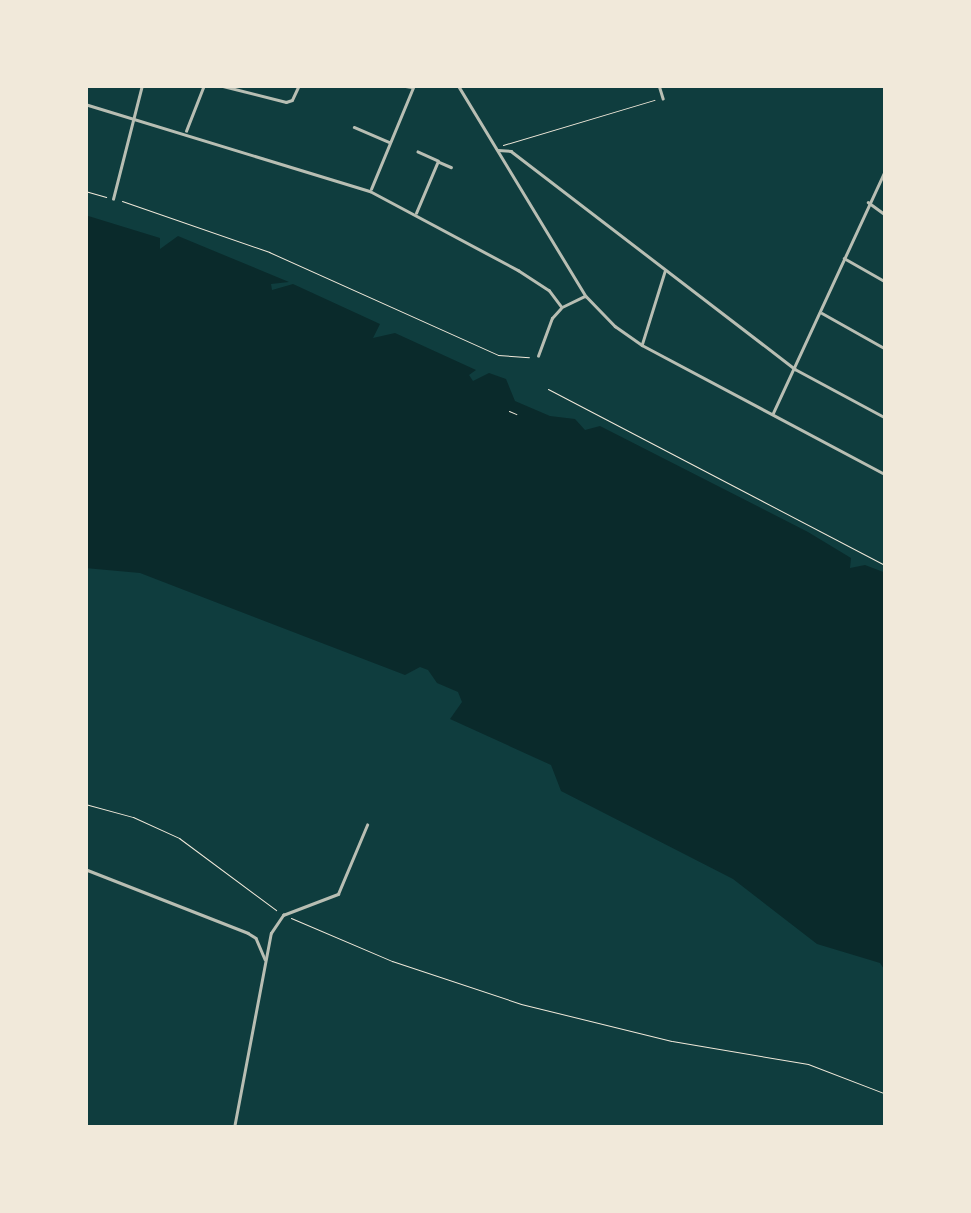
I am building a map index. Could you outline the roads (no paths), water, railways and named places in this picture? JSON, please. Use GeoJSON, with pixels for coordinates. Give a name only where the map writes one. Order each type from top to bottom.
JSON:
{"type":"FeatureCollection","features":[{"type":"Feature","properties":{"kind":"street"},"geometry":{"type":"LineString","coordinates":[[113,199],[142,85]]}},
{"type":"Feature","properties":{"kind":"street"},"geometry":{"type":"LineString","coordinates":[[185,132],[204,85]]}},
{"type":"Feature","properties":{"kind":"street"},"geometry":{"type":"LineString","coordinates":[[219,85],[286,102],[292,100],[299,85]]}},
{"type":"Feature","properties":{"kind":"street"},"geometry":{"type":"LineString","coordinates":[[370,190],[414,86],[399,85]]}},
{"type":"Feature","properties":{"kind":"street"},"geometry":{"type":"LineString","coordinates":[[458,85],[586,296],[615,326],[642,345],[886,474]]}},
{"type":"Feature","properties":{"kind":"street"},"geometry":{"type":"LineString","coordinates":[[659,85],[663,98]]}},
{"type":"Feature","properties":{"kind":"street"},"geometry":{"type":"LineString","coordinates":[[85,104],[370,190],[518,270],[549,290],[562,307]]}},
{"type":"Feature","properties":{"kind":"street"},"geometry":{"type":"LineString","coordinates":[[354,127],[390,142]]}},
{"type":"Feature","properties":{"kind":"street"},"geometry":{"type":"LineString","coordinates":[[498,149],[666,268],[795,369],[886,418]]}},
{"type":"Feature","properties":{"kind":"street"},"geometry":{"type":"LineString","coordinates":[[418,152],[452,167]]}},
{"type":"Feature","properties":{"kind":"street"},"geometry":{"type":"LineString","coordinates":[[416,214],[438,162]]}},
{"type":"Feature","properties":{"kind":"street"},"geometry":{"type":"LineString","coordinates":[[773,414],[886,168]]}},
{"type":"Feature","properties":{"kind":"street"},"geometry":{"type":"LineString","coordinates":[[868,202],[886,215]]}},
{"type":"Feature","properties":{"kind":"street"},"geometry":{"type":"LineString","coordinates":[[843,258],[886,282]]}},
{"type":"Feature","properties":{"kind":"street"},"geometry":{"type":"LineString","coordinates":[[642,345],[666,268]]}},
{"type":"Feature","properties":{"kind":"street"},"geometry":{"type":"LineString","coordinates":[[538,356],[552,318],[562,307],[586,296]]}},
{"type":"Feature","properties":{"kind":"street"},"geometry":{"type":"LineString","coordinates":[[819,312],[886,349]]}},
{"type":"Feature","properties":{"kind":"street"},"geometry":{"type":"LineString","coordinates":[[234,1128],[271,933],[284,915],[338,894],[367,826]]}},
{"type":"Feature","properties":{"kind":"street"},"geometry":{"type":"LineString","coordinates":[[85,869],[248,933],[256,938],[266,960]]}},
{"type":"Feature","properties":{"kind":"water"},"geometry":{"type":"Polygon","coordinates":[[[85,215],[160,238],[160,249],[178,236],[289,282],[271,284],[272,290],[293,284],[380,324],[373,338],[395,333],[476,370],[469,375],[473,381],[489,373],[506,379],[515,401],[550,416],[575,419],[585,430],[600,426],[808,532],[851,558],[850,568],[865,565],[886,573],[886,972],[880,963],[817,944],[733,879],[561,791],[551,765],[450,719],[462,702],[458,692],[437,683],[428,670],[420,667],[405,675],[140,573],[85,568],[85,215]]]}}]}
